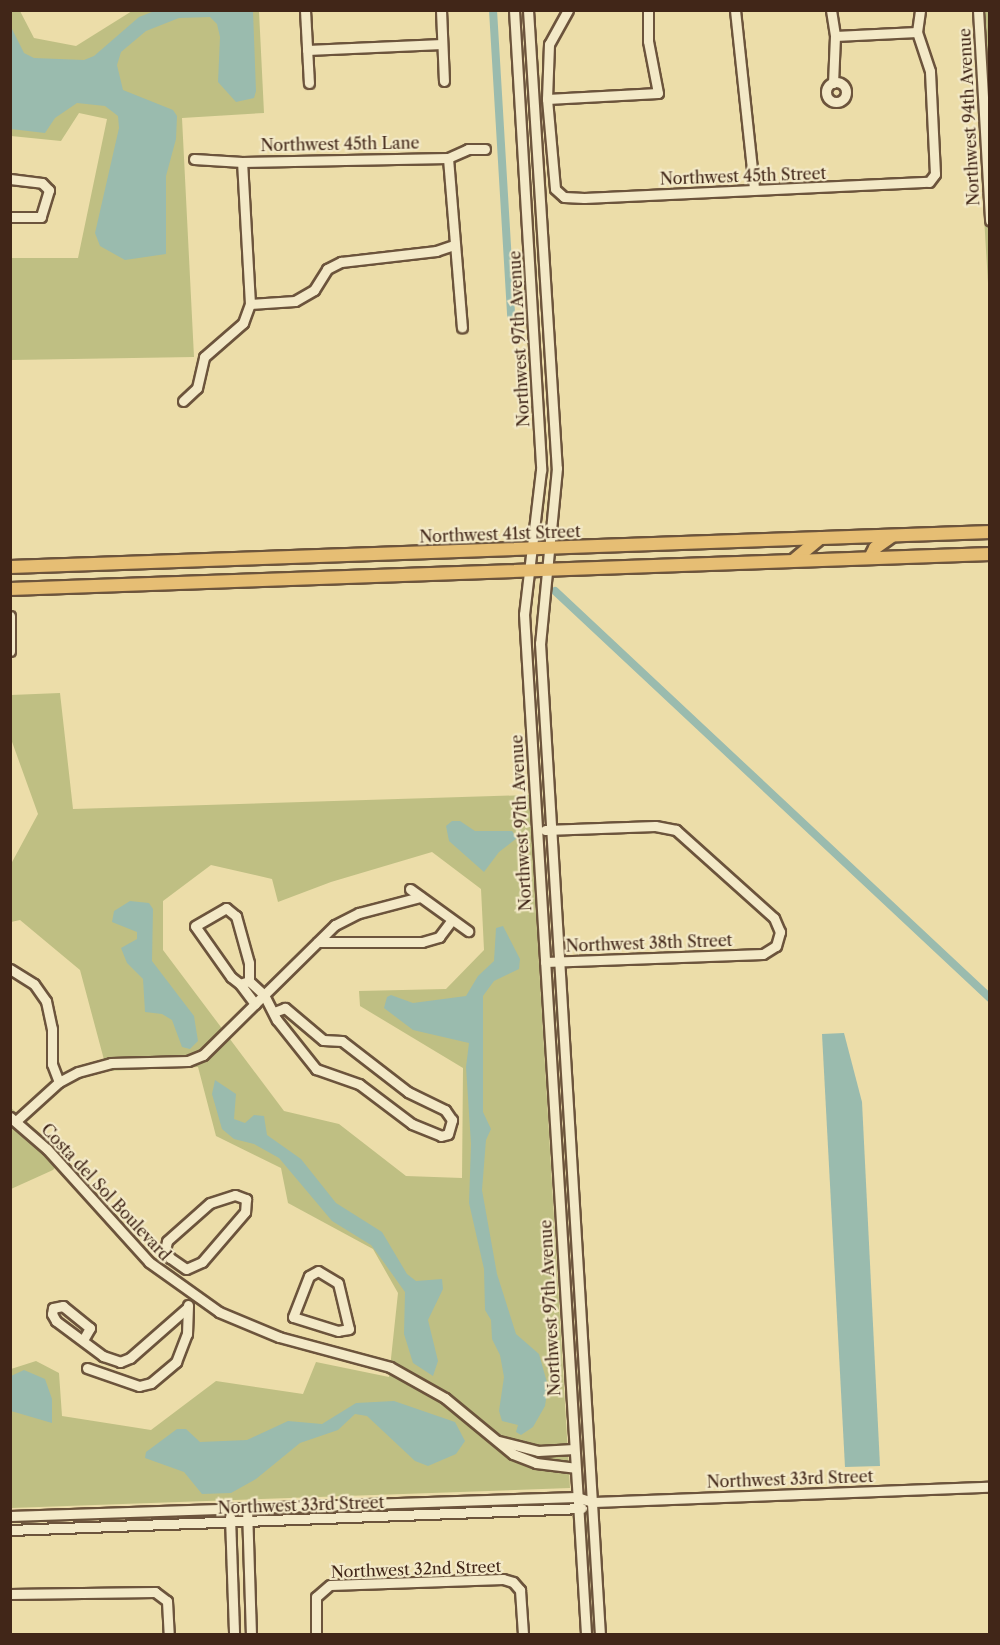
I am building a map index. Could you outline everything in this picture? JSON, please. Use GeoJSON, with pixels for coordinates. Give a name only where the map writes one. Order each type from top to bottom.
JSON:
{"type":"FeatureCollection","features":[{"type":"Feature","properties":{"kind":"main road","name":"Northwest 41st Street"},"geometry":{"type":"LineString","coordinates":[[10,567],[988,532]]}},
{"type":"Feature","properties":{"kind":"main road"},"geometry":{"type":"LineString","coordinates":[[10,589],[989,554],[988,532]]}},
{"type":"Feature","properties":{"kind":"main road"},"geometry":{"type":"LineString","coordinates":[[870,558],[876,548],[892,536]]}},
{"type":"Feature","properties":{"kind":"main road"},"geometry":{"type":"LineString","coordinates":[[792,561],[820,538],[824,549],[839,559]]}},
{"type":"Feature","properties":{"kind":"main road"},"geometry":{"type":"LineString","coordinates":[[765,541],[765,562]]}},
{"type":"Feature","properties":{"kind":"street"},"geometry":{"type":"LineString","coordinates":[[305,10],[309,83]]}},
{"type":"Feature","properties":{"kind":"street"},"geometry":{"type":"LineString","coordinates":[[441,10],[444,81]]}},
{"type":"Feature","properties":{"kind":"street","name":"Northwest 97th Avenue"},"geometry":{"type":"LineString","coordinates":[[514,10],[540,440],[540,499],[524,614],[586,1635]]}},
{"type":"Feature","properties":{"kind":"street","name":"Northwest 97th Avenue"},"geometry":{"type":"LineString","coordinates":[[528,10],[557,461],[540,636],[600,1635]]}},
{"type":"Feature","properties":{"kind":"street"},"geometry":{"type":"LineString","coordinates":[[568,10],[549,44],[547,99],[658,93],[648,41],[648,10]]}},
{"type":"Feature","properties":{"kind":"street"},"geometry":{"type":"LineString","coordinates":[[735,10],[754,188]]}},
{"type":"Feature","properties":{"kind":"street"},"geometry":{"type":"LineString","coordinates":[[831,10],[835,36],[833,82]]}},
{"type":"Feature","properties":{"kind":"street"},"geometry":{"type":"LineString","coordinates":[[835,36],[917,32],[920,10]]}},
{"type":"Feature","properties":{"kind":"street","name":"Northwest 94th Avenue"},"geometry":{"type":"LineString","coordinates":[[978,10],[990,221]]}},
{"type":"Feature","properties":{"kind":"street","name":"Northwest 45th Street"},"geometry":{"type":"LineString","coordinates":[[547,99],[555,189],[564,197],[584,198],[754,188],[920,184],[934,177],[930,71],[917,32]]}},
{"type":"Feature","properties":{"kind":"street"},"geometry":{"type":"LineString","coordinates":[[308,50],[442,44]]}},
{"type":"Feature","properties":{"kind":"street","name":"Northwest 45th Lane"},"geometry":{"type":"LineString","coordinates":[[194,159],[242,162],[448,158],[468,149],[485,149]]}},
{"type":"Feature","properties":{"kind":"street"},"geometry":{"type":"LineString","coordinates":[[448,158],[453,245],[458,258],[462,327]]}},
{"type":"Feature","properties":{"kind":"street"},"geometry":{"type":"LineString","coordinates":[[183,401],[197,388],[204,357],[212,347],[243,323],[250,304],[242,162]]}},
{"type":"Feature","properties":{"kind":"street"},"geometry":{"type":"LineString","coordinates":[[10,179],[46,185],[48,202],[41,217],[10,217]]}},
{"type":"Feature","properties":{"kind":"street"},"geometry":{"type":"LineString","coordinates":[[250,304],[295,301],[314,290],[327,269],[341,262],[436,251],[453,245]]}},
{"type":"Feature","properties":{"kind":"street"},"geometry":{"type":"LineString","coordinates":[[10,616],[10,651]]}},
{"type":"Feature","properties":{"kind":"street","name":"Northwest 38th Street"},"geometry":{"type":"LineString","coordinates":[[545,963],[755,954],[776,946],[780,936],[777,922],[681,832],[655,826],[551,830]]}},
{"type":"Feature","properties":{"kind":"street"},"geometry":{"type":"LineString","coordinates":[[537,830],[551,830]]}},
{"type":"Feature","properties":{"kind":"street"},"geometry":{"type":"LineString","coordinates":[[410,889],[468,931]]}},
{"type":"Feature","properties":{"kind":"street"},"geometry":{"type":"LineString","coordinates":[[13,1119],[59,1082],[103,1064],[192,1060],[215,1047],[335,925],[353,916],[420,897]]}},
{"type":"Feature","properties":{"kind":"street"},"geometry":{"type":"LineString","coordinates":[[244,982],[249,963],[236,915],[226,908],[195,926],[244,982],[255,1004]]}},
{"type":"Feature","properties":{"kind":"street"},"geometry":{"type":"LineString","coordinates":[[318,942],[422,942],[439,937],[452,920]]}},
{"type":"Feature","properties":{"kind":"street"},"geometry":{"type":"LineString","coordinates":[[10,969],[34,984],[46,1001],[52,1029],[52,1064],[59,1082]]}},
{"type":"Feature","properties":{"kind":"street"},"geometry":{"type":"LineString","coordinates":[[244,982],[264,995],[274,1012],[316,1070],[359,1084],[412,1125],[441,1136],[448,1134],[452,1120],[445,1110],[408,1092],[342,1041],[323,1040],[285,1008],[274,1012]]}},
{"type":"Feature","properties":{"kind":"street"},"geometry":{"type":"LineString","coordinates":[[552,1081],[567,1081]]}},
{"type":"Feature","properties":{"kind":"street","name":"Costa del Sol Boulevard"},"geometry":{"type":"LineString","coordinates":[[13,1119],[47,1149],[163,1274],[192,1295],[237,1322],[401,1372],[445,1398],[525,1460],[575,1468]]}},
{"type":"Feature","properties":{"kind":"street"},"geometry":{"type":"LineString","coordinates":[[235,1195],[246,1199],[245,1212],[199,1264],[186,1269],[174,1262],[165,1253],[165,1244],[206,1206],[235,1195]]}},
{"type":"Feature","properties":{"kind":"street"},"geometry":{"type":"LineString","coordinates":[[163,1274],[174,1262]]}},
{"type":"Feature","properties":{"kind":"street"},"geometry":{"type":"LineString","coordinates":[[318,1271],[338,1283],[350,1324],[349,1329],[342,1331],[321,1326],[300,1322],[292,1314],[309,1276],[318,1271]]}},
{"type":"Feature","properties":{"kind":"street"},"geometry":{"type":"LineString","coordinates":[[87,1368],[139,1386],[164,1375],[175,1366],[186,1338],[187,1308],[192,1295]]}},
{"type":"Feature","properties":{"kind":"street"},"geometry":{"type":"LineString","coordinates":[[565,1298],[579,1297]]}},
{"type":"Feature","properties":{"kind":"street"},"geometry":{"type":"LineString","coordinates":[[83,1340],[103,1356],[118,1362],[127,1360],[187,1308]]}},
{"type":"Feature","properties":{"kind":"street"},"geometry":{"type":"LineString","coordinates":[[317,1346],[321,1326]]}},
{"type":"Feature","properties":{"kind":"street"},"geometry":{"type":"LineString","coordinates":[[97,1372],[103,1356]]}},
{"type":"Feature","properties":{"kind":"street","name":"Costa del Sol Boulevard"},"geometry":{"type":"LineString","coordinates":[[499,1441],[538,1450],[574,1449]]}},
{"type":"Feature","properties":{"kind":"street","name":"Northwest 33rd Street"},"geometry":{"type":"LineString","coordinates":[[10,1516],[577,1497],[592,1503],[990,1487]]}},
{"type":"Feature","properties":{"kind":"street","name":"Northwest 33rd Street"},"geometry":{"type":"LineString","coordinates":[[10,1530],[578,1510],[592,1503]]}},
{"type":"Feature","properties":{"kind":"street"},"geometry":{"type":"LineString","coordinates":[[247,1508],[251,1635]]}},
{"type":"Feature","properties":{"kind":"street"},"geometry":{"type":"LineString","coordinates":[[230,1509],[234,1635]]}},
{"type":"Feature","properties":{"kind":"street","name":"Northwest 32nd Street"},"geometry":{"type":"LineString","coordinates":[[316,1635],[315,1600],[319,1592],[337,1584],[498,1579],[516,1583],[521,1596],[523,1635]]}},
{"type":"Feature","properties":{"kind":"street"},"geometry":{"type":"LineString","coordinates":[[10,1594],[152,1591],[163,1596],[168,1604],[169,1635]]}},
{"type":"Feature","properties":{"kind":"green space"},"geometry":{"type":"Polygon","coordinates":[[[11,11],[20,11],[34,38],[76,46],[132,11],[259,11],[264,113],[182,118],[194,357],[11,360],[11,258],[78,258],[107,119],[79,113],[61,141],[11,136],[11,11]]]}},
{"type":"Feature","properties":{"kind":"green space"},"geometry":{"type":"Polygon","coordinates":[[[975,11],[989,11],[989,299],[982,184],[975,11]]]}},
{"type":"Feature","properties":{"kind":"green space"},"geometry":{"type":"Polygon","coordinates":[[[60,693],[73,809],[529,795],[570,1488],[11,1508],[11,1369],[36,1361],[59,1373],[62,1416],[151,1430],[216,1381],[303,1394],[316,1362],[389,1377],[398,1293],[373,1249],[288,1203],[281,1168],[216,1136],[198,1067],[107,1071],[80,970],[20,920],[11,922],[11,864],[38,814],[11,739],[11,695],[60,693]],[[432,852],[331,882],[278,902],[272,879],[211,865],[163,901],[163,950],[284,1111],[339,1124],[406,1176],[462,1178],[463,1068],[360,1006],[359,991],[446,989],[484,950],[481,889],[432,852]]]}},
{"type":"Feature","properties":{"kind":"green space"},"geometry":{"type":"Polygon","coordinates":[[[10,1107],[65,1155],[53,1170],[11,1189],[10,1107]]]}},
{"type":"Feature","properties":{"kind":"shaded area"},"geometry":{"type":"Polygon","coordinates":[[[157,10],[253,11],[256,91],[254,98],[236,102],[218,82],[220,37],[217,24],[210,17],[179,18],[146,31],[121,52],[117,65],[123,90],[173,110],[177,116],[176,139],[166,176],[166,254],[125,260],[100,246],[95,233],[119,128],[118,116],[105,106],[77,103],[55,118],[45,133],[11,129],[11,27],[24,53],[34,58],[84,60],[94,56],[139,17],[157,10]]]}},
{"type":"Feature","properties":{"kind":"shaded area"},"geometry":{"type":"Polygon","coordinates":[[[452,821],[460,821],[475,831],[512,831],[517,838],[499,852],[484,872],[449,841],[446,826],[452,821]]]}},
{"type":"Feature","properties":{"kind":"shaded area"},"geometry":{"type":"Polygon","coordinates":[[[130,901],[149,903],[153,909],[152,961],[194,1016],[198,1041],[190,1049],[182,1047],[172,1020],[162,1014],[145,1012],[143,979],[127,963],[121,948],[137,939],[137,932],[112,922],[114,911],[130,901]]]}},
{"type":"Feature","properties":{"kind":"shaded area"},"geometry":{"type":"Polygon","coordinates":[[[503,926],[520,959],[519,969],[494,981],[483,996],[483,1112],[491,1129],[486,1140],[482,1190],[497,1274],[516,1334],[539,1354],[548,1386],[545,1406],[533,1427],[521,1435],[516,1432],[518,1425],[502,1421],[499,1411],[504,1377],[500,1355],[492,1339],[491,1320],[485,1310],[484,1269],[469,1203],[471,1144],[466,1067],[469,1043],[413,1030],[384,1008],[387,997],[391,995],[413,1003],[466,996],[478,976],[494,961],[496,928],[503,926]]]}},
{"type":"Feature","properties":{"kind":"shaded area"},"geometry":{"type":"Polygon","coordinates":[[[844,1033],[862,1102],[880,1466],[845,1467],[822,1034],[844,1033]]]}},
{"type":"Feature","properties":{"kind":"shaded area"},"geometry":{"type":"Polygon","coordinates":[[[215,1080],[236,1094],[234,1119],[245,1123],[254,1115],[264,1116],[267,1135],[301,1159],[336,1203],[382,1232],[407,1274],[416,1281],[442,1279],[443,1289],[428,1320],[438,1361],[433,1376],[413,1363],[404,1334],[405,1292],[380,1257],[371,1245],[332,1221],[279,1158],[254,1144],[234,1139],[222,1129],[212,1094],[215,1080]]]}},
{"type":"Feature","properties":{"kind":"shaded area"},"geometry":{"type":"Polygon","coordinates":[[[24,1370],[45,1379],[52,1399],[52,1423],[11,1411],[11,1376],[24,1370]]]}},
{"type":"Feature","properties":{"kind":"shaded area"},"geometry":{"type":"Polygon","coordinates":[[[394,1401],[455,1422],[465,1441],[456,1454],[428,1466],[415,1461],[367,1416],[355,1414],[338,1430],[300,1443],[256,1479],[231,1493],[202,1494],[184,1472],[145,1458],[146,1452],[177,1429],[186,1429],[200,1442],[247,1440],[288,1421],[322,1424],[356,1403],[394,1401]]]}},
{"type":"Feature","properties":{"kind":"waterway"},"geometry":{"type":"LineString","coordinates":[[493,10],[511,315]]}},
{"type":"Feature","properties":{"kind":"waterway"},"geometry":{"type":"LineString","coordinates":[[555,591],[990,998]]}}]}
